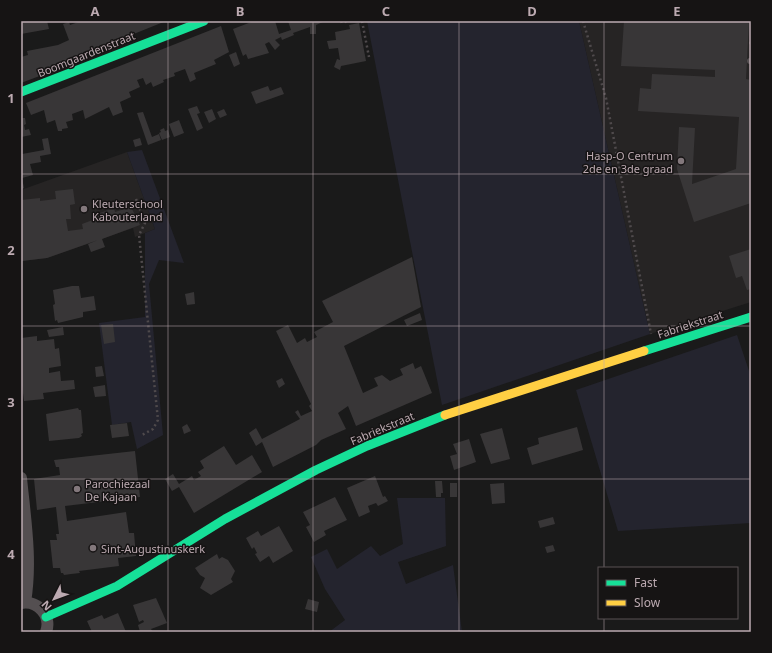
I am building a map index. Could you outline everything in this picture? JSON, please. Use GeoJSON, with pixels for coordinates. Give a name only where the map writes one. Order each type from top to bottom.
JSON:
{"type":"FeatureCollection","features":[{"type":"Feature","properties":{"kind":"street","name":"Boomgaardenstraat"},"geometry":{"type":"LineString","coordinates":[[21,92],[204,21]]}},
{"type":"Feature","properties":{"kind":"street","name":"Fabriekstraat"},"geometry":{"type":"LineString","coordinates":[[46,617],[117,586],[225,519],[316,470],[367,446],[447,414],[751,316]]}},
{"type":"Feature","properties":{"kind":"street"},"geometry":{"type":"LineString","coordinates":[[21,478],[29,579],[23,602],[38,606],[46,617],[46,632]]}},
{"type":"Feature","properties":{"kind":"path"},"geometry":{"type":"LineString","coordinates":[[341,21],[342,23],[347,21]]}},
{"type":"Feature","properties":{"kind":"path"},"geometry":{"type":"LineString","coordinates":[[362,21],[369,57]]}},
{"type":"Feature","properties":{"kind":"path"},"geometry":{"type":"LineString","coordinates":[[583,21],[606,98],[653,348]]}},
{"type":"Feature","properties":{"kind":"path"},"geometry":{"type":"LineString","coordinates":[[136,199],[145,223],[139,235],[158,420],[153,429],[142,435]]}},
{"type":"Feature","properties":{"kind":"shaded area"},"geometry":{"type":"Polygon","coordinates":[[[367,21],[579,21],[650,334],[442,405],[367,21]]]}},
{"type":"Feature","properties":{"kind":"shaded area","name":"Hasp-O Centrum 2de en 3de graad"},"geometry":{"type":"Polygon","coordinates":[[[579,21],[751,21],[751,302],[650,334],[579,21]]]}},
{"type":"Feature","properties":{"kind":"shaded area"},"geometry":{"type":"Polygon","coordinates":[[[142,150],[184,263],[159,260],[149,284],[163,435],[137,449],[131,422],[112,425],[99,323],[145,317],[145,233],[155,229],[127,152],[142,150]]]}},
{"type":"Feature","properties":{"kind":"shaded area","name":"Kleuterschool Kabouterland"},"geometry":{"type":"Polygon","coordinates":[[[127,152],[155,229],[135,237],[133,228],[47,258],[21,261],[21,190],[127,152]]]}},
{"type":"Feature","properties":{"kind":"shaded area"},"geometry":{"type":"Polygon","coordinates":[[[737,335],[751,377],[751,523],[618,531],[576,390],[737,335]]]}},
{"type":"Feature","properties":{"kind":"shaded area"},"geometry":{"type":"Polygon","coordinates":[[[397,498],[445,498],[446,546],[398,562],[406,584],[453,565],[462,632],[329,632],[345,620],[325,589],[311,557],[327,549],[337,569],[371,546],[380,556],[403,544],[397,498]]]}},
{"type":"Feature","properties":{"kind":"building"},"geometry":{"type":"Polygon","coordinates":[[[47,21],[49,29],[21,34],[21,22],[47,21]]]}},
{"type":"Feature","properties":{"kind":"building"},"geometry":{"type":"Polygon","coordinates":[[[81,21],[166,21],[64,62],[66,66],[21,83],[21,57],[28,55],[27,51],[58,45],[69,40],[63,24],[69,22],[70,25],[81,21]]]}},
{"type":"Feature","properties":{"kind":"building"},"geometry":{"type":"Polygon","coordinates":[[[254,21],[275,21],[279,34],[291,30],[288,21],[325,21],[316,25],[316,34],[310,34],[310,27],[293,33],[294,35],[282,40],[281,37],[275,40],[280,45],[275,50],[269,42],[265,44],[269,53],[248,59],[246,54],[243,56],[233,29],[254,21]]]}},
{"type":"Feature","properties":{"kind":"building"},"geometry":{"type":"Polygon","coordinates":[[[624,21],[749,21],[746,79],[751,80],[751,203],[694,222],[677,169],[679,127],[695,128],[692,184],[736,169],[739,117],[638,111],[640,88],[651,89],[652,74],[715,77],[715,70],[621,66],[624,21]]]}},
{"type":"Feature","properties":{"kind":"building"},"geometry":{"type":"Polygon","coordinates":[[[359,23],[366,61],[341,66],[340,70],[334,67],[337,59],[340,60],[338,48],[329,49],[327,41],[336,40],[335,32],[350,29],[349,25],[359,23]]]}},
{"type":"Feature","properties":{"kind":"building"},"geometry":{"type":"Polygon","coordinates":[[[221,26],[229,52],[214,60],[216,64],[194,73],[196,79],[190,82],[185,69],[174,73],[175,76],[163,80],[164,82],[153,87],[151,82],[146,85],[143,78],[137,80],[140,87],[129,92],[131,97],[120,102],[123,112],[113,116],[109,107],[85,119],[83,110],[72,114],[73,120],[66,122],[68,128],[62,129],[62,131],[58,131],[55,120],[47,123],[44,110],[31,115],[26,103],[221,26]]]}},
{"type":"Feature","properties":{"kind":"building"},"geometry":{"type":"Polygon","coordinates":[[[236,52],[240,64],[234,67],[229,55],[236,52]]]}},
{"type":"Feature","properties":{"kind":"building"},"geometry":{"type":"Polygon","coordinates":[[[268,86],[270,91],[281,87],[284,94],[256,104],[251,92],[268,86]]]}},
{"type":"Feature","properties":{"kind":"building"},"geometry":{"type":"Polygon","coordinates":[[[197,106],[200,113],[197,114],[203,128],[197,131],[188,109],[197,106]]]}},
{"type":"Feature","properties":{"kind":"building"},"geometry":{"type":"Polygon","coordinates":[[[212,109],[216,119],[209,123],[204,112],[212,109]]]}},
{"type":"Feature","properties":{"kind":"building"},"geometry":{"type":"Polygon","coordinates":[[[224,109],[227,115],[220,118],[217,112],[224,109]]]}},
{"type":"Feature","properties":{"kind":"building"},"geometry":{"type":"Polygon","coordinates":[[[143,112],[152,137],[159,134],[161,140],[148,145],[137,113],[143,112]]]}},
{"type":"Feature","properties":{"kind":"building"},"geometry":{"type":"Polygon","coordinates":[[[21,118],[25,118],[25,130],[29,129],[31,135],[21,137],[21,118]]]}},
{"type":"Feature","properties":{"kind":"building"},"geometry":{"type":"Polygon","coordinates":[[[179,120],[184,133],[174,137],[169,124],[179,120]]]}},
{"type":"Feature","properties":{"kind":"building"},"geometry":{"type":"Polygon","coordinates":[[[164,128],[165,131],[168,130],[170,137],[162,140],[159,133],[161,132],[160,130],[164,128]]]}},
{"type":"Feature","properties":{"kind":"building"},"geometry":{"type":"Polygon","coordinates":[[[48,138],[51,154],[40,156],[41,162],[30,164],[33,175],[22,178],[24,188],[21,190],[21,151],[22,154],[44,150],[42,139],[48,138]]]}},
{"type":"Feature","properties":{"kind":"building"},"geometry":{"type":"Polygon","coordinates":[[[140,138],[142,145],[135,147],[133,140],[140,138]]]}},
{"type":"Feature","properties":{"kind":"building"},"geometry":{"type":"Polygon","coordinates":[[[73,189],[75,204],[70,205],[71,219],[66,219],[68,231],[83,229],[82,224],[98,218],[97,214],[114,208],[115,212],[131,207],[140,225],[102,239],[105,247],[91,252],[88,244],[98,240],[47,258],[22,261],[21,200],[40,198],[40,201],[56,199],[55,191],[73,189]]]}},
{"type":"Feature","properties":{"kind":"building"},"geometry":{"type":"Polygon","coordinates":[[[751,249],[751,289],[747,290],[742,276],[736,278],[729,256],[751,249]]]}},
{"type":"Feature","properties":{"kind":"building"},"geometry":{"type":"Polygon","coordinates":[[[412,257],[421,307],[344,346],[363,393],[378,386],[374,378],[382,375],[390,381],[403,375],[400,369],[413,363],[415,369],[421,366],[432,393],[356,426],[348,406],[338,413],[346,429],[321,440],[316,445],[273,467],[262,442],[256,446],[249,433],[256,428],[262,439],[300,419],[295,412],[298,410],[301,416],[312,411],[309,406],[311,404],[276,331],[288,325],[297,343],[305,338],[307,342],[317,337],[314,332],[333,322],[322,301],[412,257]]]}},
{"type":"Feature","properties":{"kind":"building"},"geometry":{"type":"Polygon","coordinates":[[[79,286],[81,298],[94,296],[96,310],[83,312],[83,317],[58,323],[57,320],[55,321],[53,290],[79,286]]]}},
{"type":"Feature","properties":{"kind":"building"},"geometry":{"type":"Polygon","coordinates":[[[194,292],[195,304],[187,305],[185,294],[194,292]]]}},
{"type":"Feature","properties":{"kind":"building"},"geometry":{"type":"Polygon","coordinates":[[[420,313],[422,320],[407,326],[404,320],[420,313]]]}},
{"type":"Feature","properties":{"kind":"building"},"geometry":{"type":"Polygon","coordinates":[[[113,324],[115,342],[104,344],[101,325],[113,324]]]}},
{"type":"Feature","properties":{"kind":"building"},"geometry":{"type":"Polygon","coordinates":[[[63,327],[64,335],[49,337],[47,330],[63,327]]]}},
{"type":"Feature","properties":{"kind":"building"},"geometry":{"type":"Polygon","coordinates":[[[37,336],[37,341],[54,339],[55,349],[59,348],[61,366],[49,368],[49,373],[60,371],[61,381],[74,380],[75,389],[43,393],[44,399],[24,401],[21,378],[21,338],[37,336]]]}},
{"type":"Feature","properties":{"kind":"building"},"geometry":{"type":"Polygon","coordinates":[[[102,366],[104,376],[96,377],[95,367],[102,366]]]}},
{"type":"Feature","properties":{"kind":"building"},"geometry":{"type":"Polygon","coordinates":[[[282,378],[285,384],[279,388],[276,381],[282,378]]]}},
{"type":"Feature","properties":{"kind":"building"},"geometry":{"type":"Polygon","coordinates":[[[105,385],[106,396],[95,397],[93,387],[105,385]]]}},
{"type":"Feature","properties":{"kind":"building"},"geometry":{"type":"Polygon","coordinates":[[[78,408],[81,410],[82,436],[79,438],[49,441],[46,414],[78,408]]]}},
{"type":"Feature","properties":{"kind":"building"},"geometry":{"type":"Polygon","coordinates":[[[127,423],[129,436],[112,438],[110,425],[127,423]]]}},
{"type":"Feature","properties":{"kind":"building"},"geometry":{"type":"Polygon","coordinates":[[[187,424],[191,431],[184,434],[182,427],[187,424]]]}},
{"type":"Feature","properties":{"kind":"building"},"geometry":{"type":"Polygon","coordinates":[[[577,427],[583,450],[532,465],[527,448],[539,444],[538,438],[577,427]]]}},
{"type":"Feature","properties":{"kind":"building"},"geometry":{"type":"Polygon","coordinates":[[[502,428],[510,459],[491,464],[480,434],[502,428]]]}},
{"type":"Feature","properties":{"kind":"building"},"geometry":{"type":"Polygon","coordinates":[[[469,439],[476,462],[454,470],[450,456],[457,454],[453,444],[469,439]]]}},
{"type":"Feature","properties":{"kind":"building"},"geometry":{"type":"Polygon","coordinates":[[[224,446],[236,465],[252,455],[262,472],[194,513],[179,487],[172,491],[165,479],[173,474],[179,484],[192,476],[194,480],[201,476],[198,472],[204,468],[200,461],[224,446]]]}},
{"type":"Feature","properties":{"kind":"building"},"geometry":{"type":"Polygon","coordinates":[[[135,451],[140,497],[65,506],[67,521],[126,512],[129,533],[134,533],[136,556],[118,558],[119,566],[79,571],[80,573],[64,575],[61,573],[60,568],[53,568],[50,540],[57,540],[56,534],[59,534],[56,507],[37,510],[34,479],[60,475],[59,467],[56,467],[54,460],[135,451]]]}},
{"type":"Feature","properties":{"kind":"building"},"geometry":{"type":"Polygon","coordinates":[[[375,476],[383,497],[385,496],[388,501],[378,506],[376,503],[368,506],[370,512],[359,517],[347,488],[375,476]]]}},
{"type":"Feature","properties":{"kind":"building"},"geometry":{"type":"Polygon","coordinates":[[[435,481],[442,481],[443,493],[441,493],[441,497],[436,497],[435,481]]]}},
{"type":"Feature","properties":{"kind":"building"},"geometry":{"type":"Polygon","coordinates":[[[450,483],[457,483],[457,497],[450,497],[450,483]]]}},
{"type":"Feature","properties":{"kind":"building"},"geometry":{"type":"Polygon","coordinates":[[[504,483],[505,503],[492,504],[490,484],[504,483]]]}},
{"type":"Feature","properties":{"kind":"building"},"geometry":{"type":"Polygon","coordinates":[[[335,497],[347,520],[324,531],[326,535],[314,542],[306,527],[310,525],[303,512],[335,497]]]}},
{"type":"Feature","properties":{"kind":"building"},"geometry":{"type":"Polygon","coordinates":[[[553,517],[555,524],[540,528],[538,521],[553,517]]]}},
{"type":"Feature","properties":{"kind":"building"},"geometry":{"type":"Polygon","coordinates":[[[279,526],[293,551],[273,563],[269,556],[260,562],[255,554],[257,553],[254,547],[252,549],[246,538],[258,531],[261,536],[279,526]]]}},
{"type":"Feature","properties":{"kind":"building"},"geometry":{"type":"Polygon","coordinates":[[[553,545],[555,551],[547,553],[545,547],[553,545]]]}},
{"type":"Feature","properties":{"kind":"building"},"geometry":{"type":"Polygon","coordinates":[[[217,554],[219,559],[222,557],[228,560],[235,571],[231,579],[233,582],[211,595],[200,588],[205,578],[200,575],[195,568],[217,554]]]}},
{"type":"Feature","properties":{"kind":"building"},"geometry":{"type":"Polygon","coordinates":[[[156,598],[167,623],[151,629],[153,632],[140,632],[138,625],[144,622],[143,620],[139,622],[133,605],[156,598]]]}},
{"type":"Feature","properties":{"kind":"building"},"geometry":{"type":"Polygon","coordinates":[[[308,599],[319,602],[317,612],[305,609],[308,599]]]}},
{"type":"Feature","properties":{"kind":"building"},"geometry":{"type":"Polygon","coordinates":[[[118,613],[126,632],[92,632],[87,621],[102,615],[104,619],[118,613]]]}},
{"type":"Feature","properties":{"kind":"traffic: fast"},"geometry":{"type":"LineString","coordinates":[[21,92],[204,21]]}},
{"type":"Feature","properties":{"kind":"traffic: fast"},"geometry":{"type":"LineString","coordinates":[[644,351],[751,317]]}},
{"type":"Feature","properties":{"kind":"traffic: fast"},"geometry":{"type":"LineString","coordinates":[[46,617],[117,586],[225,519],[316,470],[367,446],[445,415]]}},
{"type":"Feature","properties":{"kind":"traffic: slow"},"geometry":{"type":"LineString","coordinates":[[445,415],[644,351]]}},
{"type":"Feature","properties":{"kind":"place","name":"Hasp-O Centrum 2de en 3de graad"},"geometry":{"type":"Point","coordinates":[681,161]}},
{"type":"Feature","properties":{"kind":"place","name":"Kleuterschool Kabouterland"},"geometry":{"type":"Point","coordinates":[84,209]}},
{"type":"Feature","properties":{"kind":"place","name":"Parochiezaal De Kajaan"},"geometry":{"type":"Point","coordinates":[77,489]}},
{"type":"Feature","properties":{"kind":"place","name":"Sint-Augustinuskerk"},"geometry":{"type":"Point","coordinates":[93,548]}}]}
